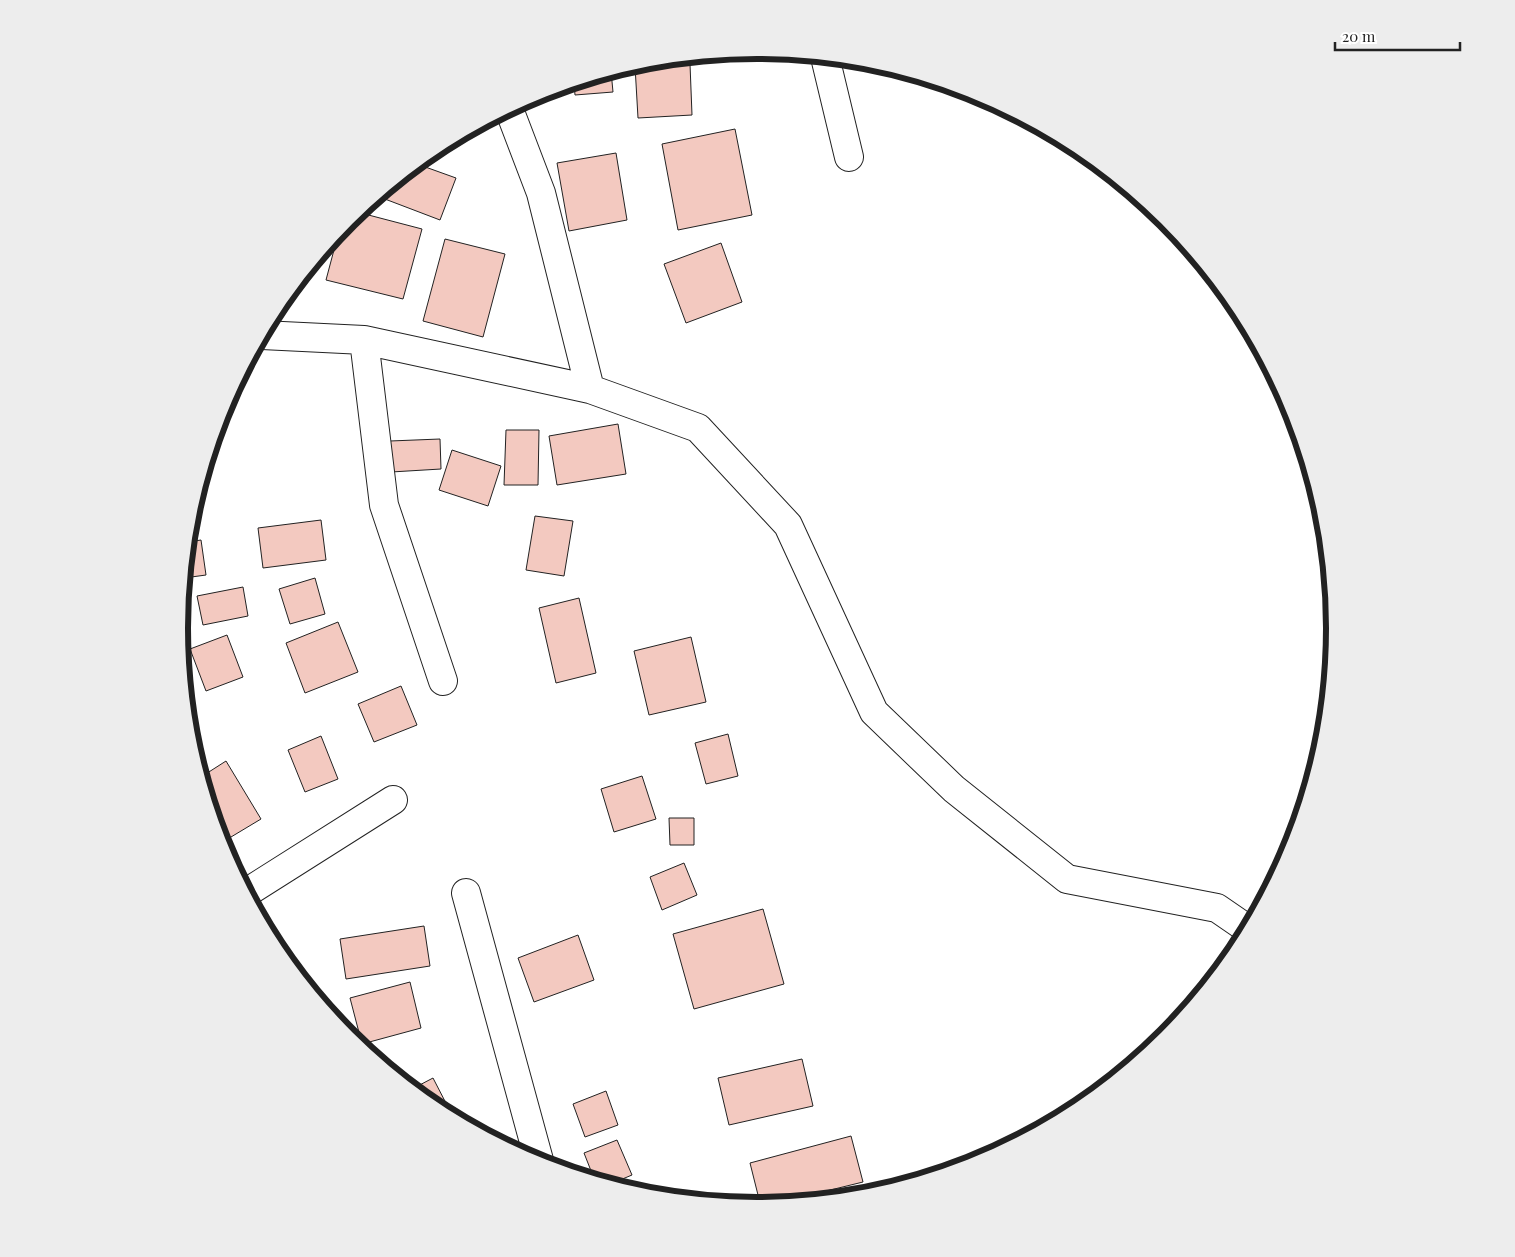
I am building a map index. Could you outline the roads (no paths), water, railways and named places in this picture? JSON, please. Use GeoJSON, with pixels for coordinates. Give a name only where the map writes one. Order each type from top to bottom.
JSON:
{"type":"FeatureCollection","features":[{"type":"Feature","properties":{"kind":"street"},"geometry":{"type":"LineString","coordinates":[[827,63],[849,157]]}},
{"type":"Feature","properties":{"kind":"street"},"geometry":{"type":"LineString","coordinates":[[511,115],[542,193],[590,389]]}},
{"type":"Feature","properties":{"kind":"street"},"geometry":{"type":"LineString","coordinates":[[269,335],[364,340],[590,389],[698,428],[788,526],[874,712],[954,789],[1068,879],[1217,908],[1243,926]]}},
{"type":"Feature","properties":{"kind":"street"},"geometry":{"type":"LineString","coordinates":[[364,340],[384,505],[443,680]]}},
{"type":"Feature","properties":{"kind":"street"},"geometry":{"type":"LineString","coordinates":[[252,890],[393,800]]}},
{"type":"Feature","properties":{"kind":"street"},"geometry":{"type":"LineString","coordinates":[[466,893],[537,1154]]}}]}
